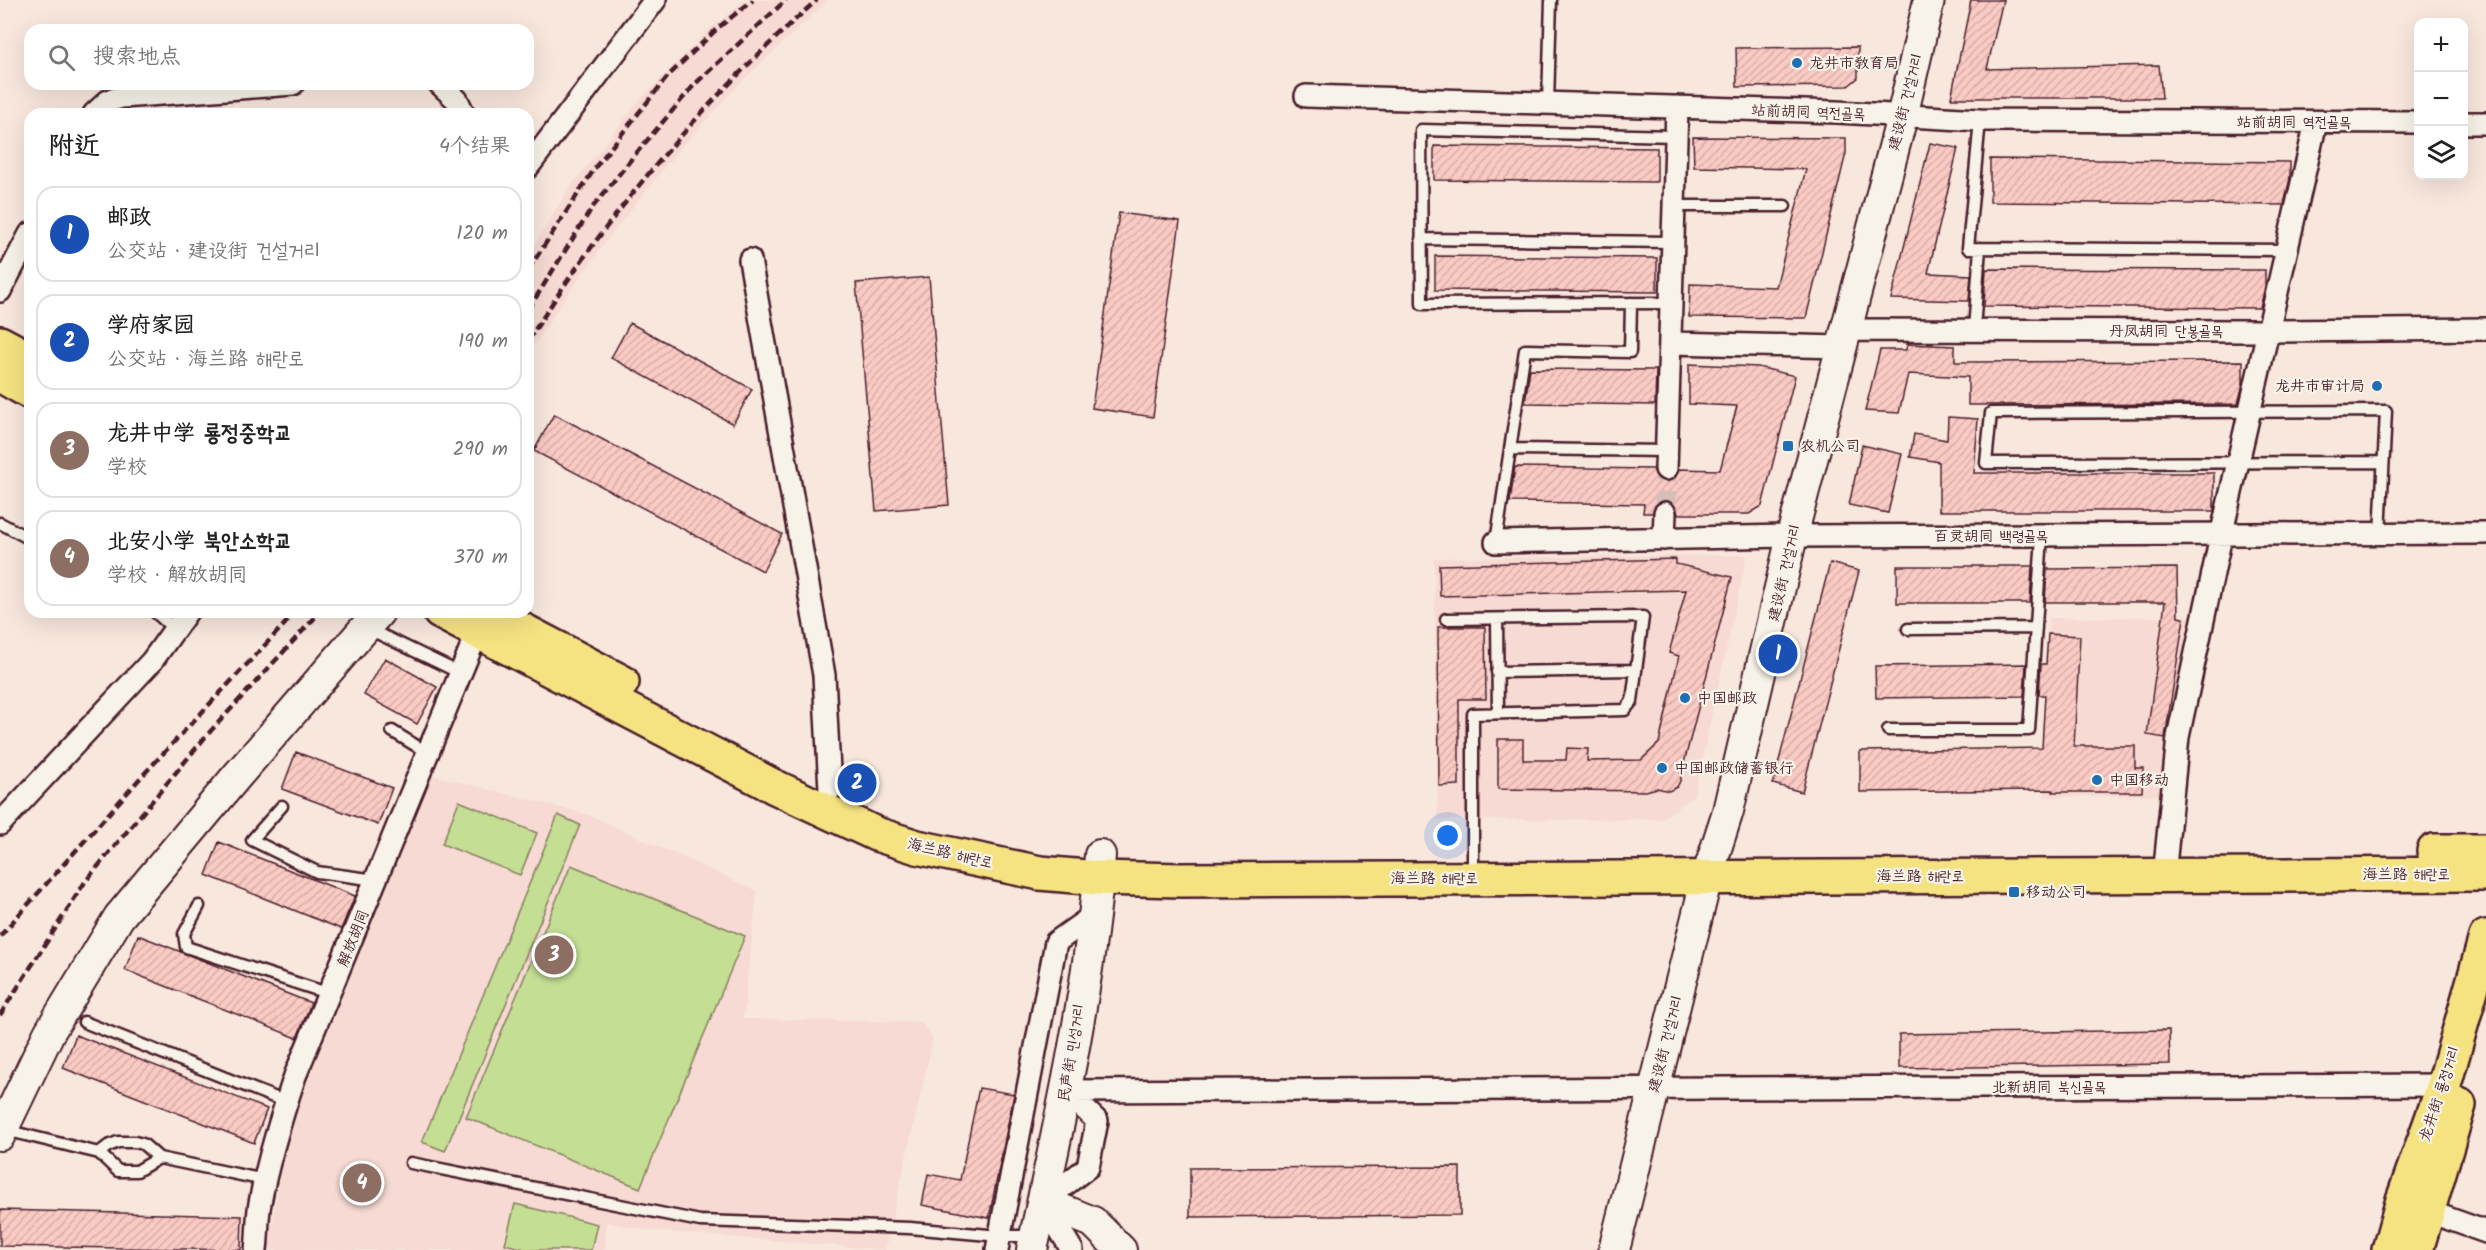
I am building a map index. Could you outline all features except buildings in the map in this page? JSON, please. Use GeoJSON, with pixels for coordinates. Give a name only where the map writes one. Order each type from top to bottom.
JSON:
{"type":"FeatureCollection","features":[{"type":"Feature","properties":{"kind":"main road"},"geometry":{"type":"LineString","coordinates":[[0,343],[24,356]]}},
{"type":"Feature","properties":{"kind":"main road"},"geometry":{"type":"LineString","coordinates":[[0,375],[24,389]]}},
{"type":"Feature","properties":{"kind":"main road","name":"海兰路 해란로"},"geometry":{"type":"LineString","coordinates":[[465,618],[482,622],[867,807],[974,841],[1099,867]]}},
{"type":"Feature","properties":{"kind":"main road","name":"海兰路 해란로"},"geometry":{"type":"LineString","coordinates":[[482,622],[773,786],[876,834],[962,858],[1040,873],[1179,860],[1473,868],[2165,864],[2486,851]]}},
{"type":"Feature","properties":{"kind":"main road","name":"海兰路 해란로"},"geometry":{"type":"LineString","coordinates":[[2165,864],[2486,874]]}},
{"type":"Feature","properties":{"kind":"main road","name":"龙井街 룡정거리"},"geometry":{"type":"LineString","coordinates":[[2416,1250],[2415,1206],[2444,1085],[2486,937]]}},
{"type":"Feature","properties":{"kind":"main road","name":"龙井街 룡정거리"},"geometry":{"type":"LineString","coordinates":[[2389,1250],[2415,1206],[2486,1016]]}},
{"type":"Feature","properties":{"kind":"street"},"geometry":{"type":"LineString","coordinates":[[534,158],[655,0]]}},
{"type":"Feature","properties":{"kind":"street","name":"建设街 건설거리"},"geometry":{"type":"LineString","coordinates":[[1614,1250],[1710,867],[1728,811],[1792,536],[1902,117],[1929,0]]}},
{"type":"Feature","properties":{"kind":"street"},"geometry":{"type":"LineString","coordinates":[[100,108],[108,101],[122,97],[214,90]]}},
{"type":"Feature","properties":{"kind":"street"},"geometry":{"type":"LineString","coordinates":[[446,90],[457,100],[461,108]]}},
{"type":"Feature","properties":{"kind":"street","name":"站前胡同 역전골목"},"geometry":{"type":"LineString","coordinates":[[1306,96],[1837,112],[1980,120],[2414,122]]}},
{"type":"Feature","properties":{"kind":"street"},"geometry":{"type":"LineString","coordinates":[[1667,460],[1677,107]]}},
{"type":"Feature","properties":{"kind":"street"},"geometry":{"type":"LineString","coordinates":[[2165,864],[2178,737],[2221,536],[2316,122]]}},
{"type":"Feature","properties":{"kind":"street"},"geometry":{"type":"LineString","coordinates":[[2468,123],[2486,123]]}},
{"type":"Feature","properties":{"kind":"street"},"geometry":{"type":"LineString","coordinates":[[0,291],[24,245]]}},
{"type":"Feature","properties":{"kind":"street"},"geometry":{"type":"LineString","coordinates":[[750,260],[824,675],[830,790]]}},
{"type":"Feature","properties":{"kind":"street","name":"丹凤胡同 단봉골목"},"geometry":{"type":"LineString","coordinates":[[1670,343],[1844,338],[1974,330],[2486,329]]}},
{"type":"Feature","properties":{"kind":"street"},"geometry":{"type":"LineString","coordinates":[[1664,539],[1665,513]]}},
{"type":"Feature","properties":{"kind":"street","name":"百灵胡同 백령골목"},"geometry":{"type":"LineString","coordinates":[[1496,542],[1792,536],[2221,536],[2486,533]]}},
{"type":"Feature","properties":{"kind":"street"},"geometry":{"type":"LineString","coordinates":[[0,824],[152,661],[183,618]]}},
{"type":"Feature","properties":{"kind":"street"},"geometry":{"type":"LineString","coordinates":[[1,1133],[49,1033],[119,917],[236,777],[373,620]]}},
{"type":"Feature","properties":{"kind":"street","name":"解放胡同"},"geometry":{"type":"LineString","coordinates":[[256,1250],[260,1206],[277,1127],[482,622]]}},
{"type":"Feature","properties":{"kind":"street","name":"民声街 민성거리"},"geometry":{"type":"LineString","coordinates":[[1034,1243],[1066,1091],[1094,915],[1099,867]]}},
{"type":"Feature","properties":{"kind":"street"},"geometry":{"type":"LineString","coordinates":[[999,1243],[1056,942],[1094,915]]}},
{"type":"Feature","properties":{"kind":"street","name":"北新胡同 북신골목"},"geometry":{"type":"LineString","coordinates":[[1066,1091],[2444,1085]]}},
{"type":"Feature","properties":{"kind":"street"},"geometry":{"type":"LineString","coordinates":[[1043,1202],[1072,1250]]}},
{"type":"Feature","properties":{"kind":"street"},"geometry":{"type":"LineString","coordinates":[[1043,1202],[1093,1222],[1121,1250]]}},
{"type":"Feature","properties":{"kind":"street"},"geometry":{"type":"LineString","coordinates":[[2415,1206],[2486,1232]]}},
{"type":"Feature","properties":{"kind":"lane"},"geometry":{"type":"LineString","coordinates":[[1548,103],[1551,0]]}},
{"type":"Feature","properties":{"kind":"lane"},"geometry":{"type":"LineString","coordinates":[[1980,120],[1968,248],[2287,250]]}},
{"type":"Feature","properties":{"kind":"lane"},"geometry":{"type":"LineString","coordinates":[[1671,303],[1422,304],[1421,130],[1676,136]]}},
{"type":"Feature","properties":{"kind":"lane"},"geometry":{"type":"LineString","coordinates":[[1674,206],[1785,206]]}},
{"type":"Feature","properties":{"kind":"lane"},"geometry":{"type":"LineString","coordinates":[[1421,238],[1673,242]]}},
{"type":"Feature","properties":{"kind":"lane"},"geometry":{"type":"LineString","coordinates":[[1974,330],[1980,248]]}},
{"type":"Feature","properties":{"kind":"lane"},"geometry":{"type":"LineString","coordinates":[[1496,542],[1525,350],[1630,352],[1631,303]]}},
{"type":"Feature","properties":{"kind":"lane"},"geometry":{"type":"LineString","coordinates":[[2380,534],[2386,411],[1992,413],[1986,463],[2383,462]]}},
{"type":"Feature","properties":{"kind":"lane"},"geometry":{"type":"LineString","coordinates":[[1510,449],[1667,460]]}},
{"type":"Feature","properties":{"kind":"lane"},"geometry":{"type":"LineString","coordinates":[[0,523],[24,536]]}},
{"type":"Feature","properties":{"kind":"lane"},"geometry":{"type":"LineString","coordinates":[[1888,730],[2029,730],[2042,536]]}},
{"type":"Feature","properties":{"kind":"lane"},"geometry":{"type":"LineString","coordinates":[[1446,619],[1643,617],[1632,701],[1625,710],[1473,714],[1473,868]]}},
{"type":"Feature","properties":{"kind":"lane"},"geometry":{"type":"LineString","coordinates":[[162,618],[175,630]]}},
{"type":"Feature","properties":{"kind":"lane"},"geometry":{"type":"LineString","coordinates":[[1497,619],[1498,713]]}},
{"type":"Feature","properties":{"kind":"lane"},"geometry":{"type":"LineString","coordinates":[[373,620],[460,673]]}},
{"type":"Feature","properties":{"kind":"lane"},"geometry":{"type":"LineString","coordinates":[[1908,629],[2036,628]]}},
{"type":"Feature","properties":{"kind":"lane"},"geometry":{"type":"LineString","coordinates":[[1497,672],[1636,670]]}},
{"type":"Feature","properties":{"kind":"lane"},"geometry":{"type":"LineString","coordinates":[[392,731],[428,753]]}},
{"type":"Feature","properties":{"kind":"lane"},"geometry":{"type":"LineString","coordinates":[[282,806],[252,840],[317,872],[376,880]]}},
{"type":"Feature","properties":{"kind":"lane"},"geometry":{"type":"LineString","coordinates":[[200,906],[184,934],[186,947],[330,994]]}},
{"type":"Feature","properties":{"kind":"lane"},"geometry":{"type":"LineString","coordinates":[[84,1022],[286,1102]]}},
{"type":"Feature","properties":{"kind":"lane"},"geometry":{"type":"LineString","coordinates":[[1,1133],[99,1153],[118,1171],[128,1173],[137,1171],[159,1158]]}},
{"type":"Feature","properties":{"kind":"lane"},"geometry":{"type":"LineString","coordinates":[[99,1153],[108,1146],[126,1140],[143,1144],[159,1158],[265,1180]]}},
{"type":"Feature","properties":{"kind":"lane"},"geometry":{"type":"LineString","coordinates":[[411,1163],[700,1221],[910,1228],[999,1243],[1034,1243]]}},
{"type":"Feature","properties":{"kind":"shaded area"},"geometry":{"type":"Polygon","coordinates":[[[746,0],[828,0],[742,81],[676,153],[610,236],[534,346],[534,245],[568,190],[640,100],[709,30],[746,0]]]}},
{"type":"Feature","properties":{"kind":"shaded area"},"geometry":{"type":"Polygon","coordinates":[[[1747,555],[1694,795],[1662,819],[1438,820],[1434,558],[1747,555]]]}},
{"type":"Feature","properties":{"kind":"shaded area"},"geometry":{"type":"Polygon","coordinates":[[[2189,617],[2161,795],[2045,797],[2043,737],[2049,618],[2189,617]]]}},
{"type":"Feature","properties":{"kind":"shaded area"},"geometry":{"type":"Polygon","coordinates":[[[432,775],[589,815],[757,891],[743,1019],[921,1022],[933,1039],[885,1250],[646,1230],[606,1222],[605,1250],[268,1250],[285,1145],[298,1105],[432,775]]]}},
{"type":"Feature","properties":{"kind":"green space"},"geometry":{"type":"Polygon","coordinates":[[[459,801],[537,833],[520,875],[442,844],[459,801]]]}},
{"type":"Feature","properties":{"kind":"green space"},"geometry":{"type":"Polygon","coordinates":[[[558,815],[580,825],[445,1151],[422,1142],[558,815]]]}},
{"type":"Feature","properties":{"kind":"green space"},"geometry":{"type":"Polygon","coordinates":[[[571,865],[745,936],[640,1188],[466,1117],[571,865]]]}},
{"type":"Feature","properties":{"kind":"green space"},"geometry":{"type":"Polygon","coordinates":[[[515,1204],[597,1224],[591,1250],[528,1250],[505,1244],[515,1204]]]}},
{"type":"Feature","properties":{"kind":"tunnel"},"geometry":{"type":"LineString","coordinates":[[1665,513],[1666,469]]}},
{"type":"Feature","properties":{"kind":"railway"},"geometry":{"type":"LineString","coordinates":[[534,261],[597,165],[669,75],[719,27],[753,0]]}},
{"type":"Feature","properties":{"kind":"railway"},"geometry":{"type":"LineString","coordinates":[[534,300],[592,208],[633,157],[695,84],[786,0]]}},
{"type":"Feature","properties":{"kind":"railway"},"geometry":{"type":"LineString","coordinates":[[534,332],[591,248],[660,160],[736,77],[817,0]]}},
{"type":"Feature","properties":{"kind":"railway"},"geometry":{"type":"LineString","coordinates":[[0,936],[143,775],[290,618]]}},
{"type":"Feature","properties":{"kind":"railway"},"geometry":{"type":"LineString","coordinates":[[0,1015],[85,882],[207,735],[314,618]]}},
{"type":"Feature","properties":{"kind":"place","name":"龙井市教育局"},"geometry":{"type":"Point","coordinates":[1797,63]}},
{"type":"Feature","properties":{"kind":"place","name":"龙井市审计局"},"geometry":{"type":"Point","coordinates":[2377,386]}},
{"type":"Feature","properties":{"kind":"place","name":"农机公司"},"geometry":{"type":"Point","coordinates":[1788,446]}},
{"type":"Feature","properties":{"kind":"place","name":"邮政"},"geometry":{"type":"Point","coordinates":[1778,654]}},
{"type":"Feature","properties":{"kind":"place","name":"中国邮政"},"geometry":{"type":"Point","coordinates":[1685,698]}},
{"type":"Feature","properties":{"kind":"place","name":"中国邮政储蓄银行"},"geometry":{"type":"Point","coordinates":[1662,768]}},
{"type":"Feature","properties":{"kind":"place","name":"中国移动"},"geometry":{"type":"Point","coordinates":[2097,780]}},
{"type":"Feature","properties":{"kind":"place","name":"学府家园"},"geometry":{"type":"Point","coordinates":[857,783]}},
{"type":"Feature","properties":{"kind":"place","name":"移动公司"},"geometry":{"type":"Point","coordinates":[2014,892]}},
{"type":"Feature","properties":{"kind":"place","name":"龙井中学 룡정중학교"},"geometry":{"type":"Point","coordinates":[554,955]}},
{"type":"Feature","properties":{"kind":"place","name":"北安小学 북안소학교"},"geometry":{"type":"Point","coordinates":[362,1183]}}]}
